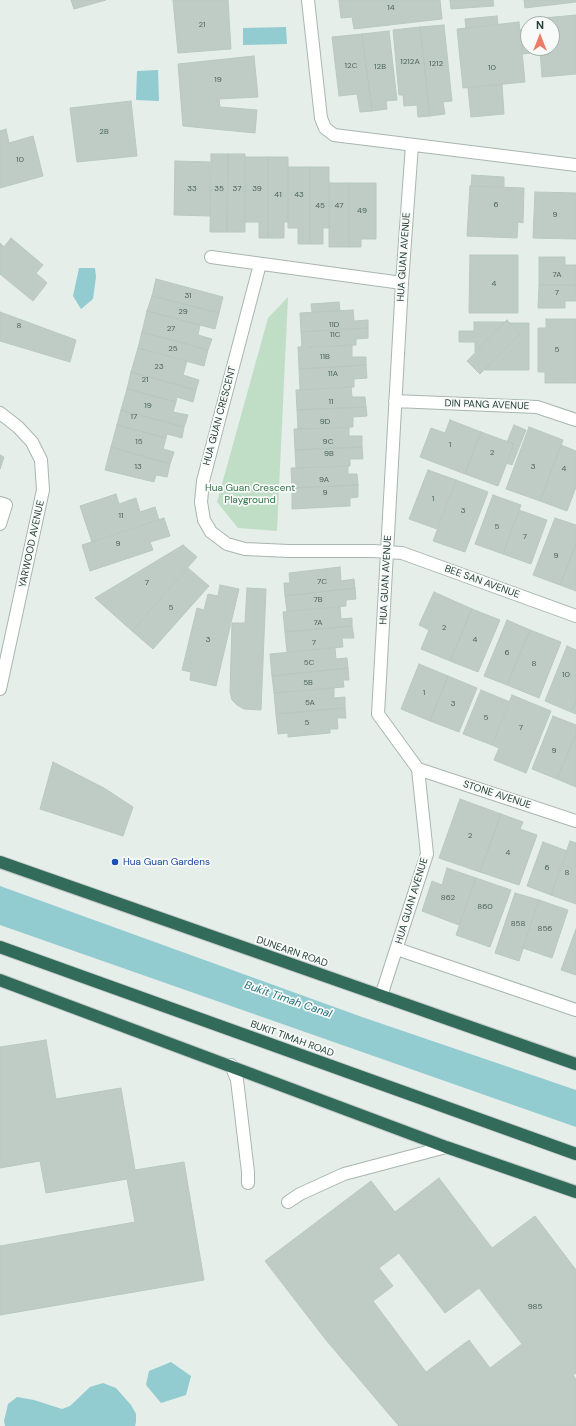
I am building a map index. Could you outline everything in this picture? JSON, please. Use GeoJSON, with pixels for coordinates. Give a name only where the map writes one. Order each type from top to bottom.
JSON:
{"type":"FeatureCollection","features":[{"type":"Feature","properties":{"kind":"highway","name":"DUNEARN ROAD"},"geometry":{"type":"LineString","coordinates":[[0,862],[576,1064]]}},
{"type":"Feature","properties":{"kind":"highway","name":"BUKIT TIMAH ROAD"},"geometry":{"type":"LineString","coordinates":[[0,947],[576,1154]]}},
{"type":"Feature","properties":{"kind":"highway"},"geometry":{"type":"LineString","coordinates":[[0,980],[231,1065],[446,1147],[576,1192]]}},
{"type":"Feature","properties":{"kind":"street"},"geometry":{"type":"LineString","coordinates":[[308,0],[321,118],[325,128],[334,135],[576,165]]}},
{"type":"Feature","properties":{"kind":"street","name":"HUA GUAN AVENUE"},"geometry":{"type":"LineString","coordinates":[[381,996],[427,854],[418,769],[378,714],[402,283],[412,145]]}},
{"type":"Feature","properties":{"kind":"street"},"geometry":{"type":"LineString","coordinates":[[211,257],[402,283]]}},
{"type":"Feature","properties":{"kind":"street","name":"HUA GUAN CRESCENT"},"geometry":{"type":"LineString","coordinates":[[260,264],[203,481],[201,502],[204,520],[211,532],[227,544],[245,549],[388,552]]}},
{"type":"Feature","properties":{"kind":"street","name":"DIN PANG AVENUE"},"geometry":{"type":"LineString","coordinates":[[395,401],[537,407],[576,420]]}},
{"type":"Feature","properties":{"kind":"street","name":"YARWOOD AVENUE"},"geometry":{"type":"LineString","coordinates":[[0,413],[18,427],[32,442],[41,460],[44,490],[0,689]]}},
{"type":"Feature","properties":{"kind":"street"},"geometry":{"type":"LineString","coordinates":[[0,503],[6,505],[0,524]]}},
{"type":"Feature","properties":{"kind":"street","name":"BEE SAN AVENUE"},"geometry":{"type":"LineString","coordinates":[[388,552],[402,553],[576,616]]}},
{"type":"Feature","properties":{"kind":"street","name":"STONE AVENUE"},"geometry":{"type":"LineString","coordinates":[[418,769],[576,821]]}},
{"type":"Feature","properties":{"kind":"street"},"geometry":{"type":"LineString","coordinates":[[397,949],[576,1010]]}},
{"type":"Feature","properties":{"kind":"street"},"geometry":{"type":"LineString","coordinates":[[231,1065],[237,1080],[248,1183]]}},
{"type":"Feature","properties":{"kind":"street"},"geometry":{"type":"LineString","coordinates":[[288,1202],[300,1194],[344,1174],[446,1147]]}},
{"type":"Feature","properties":{"kind":"green space","name":"Hua Guan Crescent Playground"},"geometry":{"type":"Polygon","coordinates":[[[288,297],[277,531],[238,528],[217,502],[268,318],[288,297]]]}},
{"type":"Feature","properties":{"kind":"water"},"geometry":{"type":"Polygon","coordinates":[[[286,27],[287,44],[243,45],[243,28],[286,27]]]}},
{"type":"Feature","properties":{"kind":"water"},"geometry":{"type":"Polygon","coordinates":[[[158,70],[159,101],[136,100],[137,71],[158,70]]]}},
{"type":"Feature","properties":{"kind":"water"},"geometry":{"type":"Polygon","coordinates":[[[79,268],[95,268],[96,277],[93,299],[81,309],[73,296],[79,268]]]}},
{"type":"Feature","properties":{"kind":"water","name":"Bukit Timah Canal"},"geometry":{"type":"Polygon","coordinates":[[[0,886],[362,1017],[576,1090],[576,1127],[0,925],[0,886]]]}},
{"type":"Feature","properties":{"kind":"water"},"geometry":{"type":"Polygon","coordinates":[[[171,1362],[191,1376],[186,1395],[161,1403],[146,1385],[149,1371],[171,1362]]]}},
{"type":"Feature","properties":{"kind":"water"},"geometry":{"type":"Polygon","coordinates":[[[103,1383],[116,1388],[131,1405],[136,1414],[135,1426],[5,1426],[4,1421],[8,1404],[17,1397],[34,1400],[62,1409],[70,1406],[90,1387],[103,1383]]]}},
{"type":"Feature","properties":{"kind":"building"},"geometry":{"type":"Polygon","coordinates":[[[71,0],[106,0],[74,9],[71,0]]]}},
{"type":"Feature","properties":{"kind":"building"},"geometry":{"type":"Polygon","coordinates":[[[173,0],[228,0],[231,49],[178,53],[173,0]]]}},
{"type":"Feature","properties":{"kind":"building"},"geometry":{"type":"Polygon","coordinates":[[[339,0],[440,0],[442,19],[354,29],[352,17],[341,18],[339,0]]]}},
{"type":"Feature","properties":{"kind":"building"},"geometry":{"type":"Polygon","coordinates":[[[450,0],[493,0],[494,6],[451,9],[450,0]]]}},
{"type":"Feature","properties":{"kind":"building"},"geometry":{"type":"Polygon","coordinates":[[[524,0],[576,0],[576,2],[525,8],[524,0]]]}},
{"type":"Feature","properties":{"kind":"building"},"geometry":{"type":"Polygon","coordinates":[[[576,15],[576,74],[542,77],[540,56],[560,56],[560,16],[576,15]]]}},
{"type":"Feature","properties":{"kind":"building"},"geometry":{"type":"Polygon","coordinates":[[[497,16],[498,25],[466,28],[465,19],[497,16]]]}},
{"type":"Feature","properties":{"kind":"building"},"geometry":{"type":"Polygon","coordinates":[[[519,22],[520,56],[522,56],[525,82],[463,88],[457,29],[519,22]]]}},
{"type":"Feature","properties":{"kind":"building"},"geometry":{"type":"Polygon","coordinates":[[[444,25],[452,101],[443,102],[445,114],[430,116],[420,27],[444,25]]]}},
{"type":"Feature","properties":{"kind":"building"},"geometry":{"type":"Polygon","coordinates":[[[420,27],[430,116],[418,117],[417,105],[404,106],[403,95],[399,95],[393,30],[420,27]]]}},
{"type":"Feature","properties":{"kind":"building"},"geometry":{"type":"Polygon","coordinates":[[[389,31],[397,100],[386,101],[387,109],[372,111],[362,34],[389,31]]]}},
{"type":"Feature","properties":{"kind":"building"},"geometry":{"type":"Polygon","coordinates":[[[362,34],[372,111],[360,112],[357,94],[339,96],[332,37],[362,34]]]}},
{"type":"Feature","properties":{"kind":"building"},"geometry":{"type":"Polygon","coordinates":[[[254,56],[258,97],[219,99],[220,107],[257,110],[255,133],[183,126],[178,64],[254,56]]]}},
{"type":"Feature","properties":{"kind":"building"},"geometry":{"type":"Polygon","coordinates":[[[502,84],[504,114],[471,117],[468,88],[502,84]]]}},
{"type":"Feature","properties":{"kind":"building"},"geometry":{"type":"Polygon","coordinates":[[[131,101],[137,156],[77,162],[70,108],[131,101]]]}},
{"type":"Feature","properties":{"kind":"building"},"geometry":{"type":"Polygon","coordinates":[[[6,129],[9,143],[33,136],[43,176],[0,188],[0,131],[6,129]]]}},
{"type":"Feature","properties":{"kind":"building"},"geometry":{"type":"Polygon","coordinates":[[[211,154],[228,154],[227,232],[210,232],[211,154]]]}},
{"type":"Feature","properties":{"kind":"building"},"geometry":{"type":"Polygon","coordinates":[[[228,154],[245,154],[245,232],[227,232],[228,154]]]}},
{"type":"Feature","properties":{"kind":"building"},"geometry":{"type":"Polygon","coordinates":[[[245,157],[268,157],[268,238],[259,238],[259,222],[245,222],[245,157]]]}},
{"type":"Feature","properties":{"kind":"building"},"geometry":{"type":"Polygon","coordinates":[[[268,157],[288,157],[288,222],[284,222],[284,238],[268,238],[268,157]]]}},
{"type":"Feature","properties":{"kind":"building"},"geometry":{"type":"Polygon","coordinates":[[[175,161],[210,162],[210,216],[174,215],[175,161]]]}},
{"type":"Feature","properties":{"kind":"building"},"geometry":{"type":"Polygon","coordinates":[[[288,167],[310,167],[310,244],[298,244],[298,228],[288,228],[288,167]]]}},
{"type":"Feature","properties":{"kind":"building"},"geometry":{"type":"Polygon","coordinates":[[[310,167],[329,167],[329,228],[323,228],[323,244],[310,244],[310,167]]]}},
{"type":"Feature","properties":{"kind":"building"},"geometry":{"type":"Polygon","coordinates":[[[472,175],[504,177],[504,187],[471,186],[472,175]]]}},
{"type":"Feature","properties":{"kind":"building"},"geometry":{"type":"Polygon","coordinates":[[[329,183],[349,183],[349,247],[329,247],[329,183]]]}},
{"type":"Feature","properties":{"kind":"building"},"geometry":{"type":"Polygon","coordinates":[[[349,183],[376,183],[376,239],[361,239],[361,247],[349,247],[349,183]]]}},
{"type":"Feature","properties":{"kind":"building"},"geometry":{"type":"Polygon","coordinates":[[[470,186],[524,188],[523,223],[518,222],[517,238],[467,236],[470,186]]]}},
{"type":"Feature","properties":{"kind":"building"},"geometry":{"type":"Polygon","coordinates":[[[535,192],[576,193],[576,239],[533,238],[535,192]]]}},
{"type":"Feature","properties":{"kind":"building"},"geometry":{"type":"Polygon","coordinates":[[[11,238],[43,265],[36,273],[47,283],[33,301],[0,274],[0,243],[4,247],[11,238]]]}},
{"type":"Feature","properties":{"kind":"building"},"geometry":{"type":"Polygon","coordinates":[[[470,255],[518,255],[518,313],[469,313],[470,255]]]}},
{"type":"Feature","properties":{"kind":"building"},"geometry":{"type":"Polygon","coordinates":[[[539,257],[565,257],[565,265],[576,265],[576,285],[539,285],[539,257]]]}},
{"type":"Feature","properties":{"kind":"building"},"geometry":{"type":"Polygon","coordinates":[[[156,279],[223,297],[219,313],[152,296],[156,279]]]}},
{"type":"Feature","properties":{"kind":"building"},"geometry":{"type":"Polygon","coordinates":[[[539,285],[576,285],[576,301],[565,301],[565,308],[538,308],[539,285]]]}},
{"type":"Feature","properties":{"kind":"building"},"geometry":{"type":"Polygon","coordinates":[[[152,296],[219,313],[215,329],[147,311],[152,296]]]}},
{"type":"Feature","properties":{"kind":"building"},"geometry":{"type":"Polygon","coordinates":[[[339,302],[340,311],[312,312],[311,304],[339,302]]]}},
{"type":"Feature","properties":{"kind":"building"},"geometry":{"type":"Polygon","coordinates":[[[353,310],[354,321],[368,320],[368,328],[301,332],[300,313],[353,310]]]}},
{"type":"Feature","properties":{"kind":"building"},"geometry":{"type":"Polygon","coordinates":[[[147,311],[200,325],[198,335],[212,339],[208,350],[142,332],[147,311]]]}},
{"type":"Feature","properties":{"kind":"building"},"geometry":{"type":"Polygon","coordinates":[[[0,312],[76,340],[70,362],[0,341],[0,312]]]}},
{"type":"Feature","properties":{"kind":"building"},"geometry":{"type":"Polygon","coordinates":[[[546,319],[576,319],[576,383],[545,383],[545,372],[538,372],[538,328],[546,328],[546,319]]]}},
{"type":"Feature","properties":{"kind":"building"},"geometry":{"type":"Polygon","coordinates":[[[507,320],[520,334],[480,374],[467,361],[507,320]]]}},
{"type":"Feature","properties":{"kind":"building"},"geometry":{"type":"Polygon","coordinates":[[[474,322],[505,322],[475,352],[475,342],[459,342],[459,331],[474,331],[474,322]]]}},
{"type":"Feature","properties":{"kind":"building"},"geometry":{"type":"Polygon","coordinates":[[[509,323],[529,323],[529,370],[485,370],[520,334],[509,323]]]}},
{"type":"Feature","properties":{"kind":"building"},"geometry":{"type":"Polygon","coordinates":[[[368,328],[368,338],[356,339],[356,345],[302,348],[301,332],[368,328]]]}},
{"type":"Feature","properties":{"kind":"building"},"geometry":{"type":"Polygon","coordinates":[[[142,332],[208,350],[204,366],[138,348],[142,332]]]}},
{"type":"Feature","properties":{"kind":"building"},"geometry":{"type":"Polygon","coordinates":[[[352,345],[352,357],[366,357],[366,365],[299,369],[298,347],[352,345]]]}},
{"type":"Feature","properties":{"kind":"building"},"geometry":{"type":"Polygon","coordinates":[[[138,348],[187,361],[183,375],[199,380],[196,390],[131,372],[138,348]]]}},
{"type":"Feature","properties":{"kind":"building"},"geometry":{"type":"Polygon","coordinates":[[[366,365],[367,378],[354,379],[354,387],[300,390],[299,369],[366,365]]]}},
{"type":"Feature","properties":{"kind":"building"},"geometry":{"type":"Polygon","coordinates":[[[131,372],[196,390],[193,402],[177,397],[176,402],[127,389],[131,372]]]}},
{"type":"Feature","properties":{"kind":"building"},"geometry":{"type":"Polygon","coordinates":[[[351,387],[352,397],[365,397],[366,407],[297,410],[296,390],[351,387]]]}},
{"type":"Feature","properties":{"kind":"building"},"geometry":{"type":"Polygon","coordinates":[[[127,389],[176,402],[173,412],[188,415],[184,427],[121,410],[127,389]]]}},
{"type":"Feature","properties":{"kind":"building"},"geometry":{"type":"Polygon","coordinates":[[[366,407],[367,416],[353,417],[353,427],[298,429],[297,410],[366,407]]]}},
{"type":"Feature","properties":{"kind":"building"},"geometry":{"type":"Polygon","coordinates":[[[121,410],[184,427],[182,438],[167,434],[166,438],[117,425],[121,410]]]}},
{"type":"Feature","properties":{"kind":"building"},"geometry":{"type":"Polygon","coordinates":[[[450,420],[481,432],[465,474],[420,457],[431,428],[445,433],[450,420]]]}},
{"type":"Feature","properties":{"kind":"building"},"geometry":{"type":"Polygon","coordinates":[[[117,425],[166,438],[163,449],[174,452],[170,464],[111,447],[117,425]]]}},
{"type":"Feature","properties":{"kind":"building"},"geometry":{"type":"Polygon","coordinates":[[[514,425],[526,430],[512,465],[506,463],[514,444],[507,442],[514,425]]]}},
{"type":"Feature","properties":{"kind":"building"},"geometry":{"type":"Polygon","coordinates":[[[529,427],[563,440],[540,501],[506,489],[529,427]]]}},
{"type":"Feature","properties":{"kind":"building"},"geometry":{"type":"Polygon","coordinates":[[[349,428],[349,436],[362,436],[362,447],[295,450],[294,429],[349,428]]]}},
{"type":"Feature","properties":{"kind":"building"},"geometry":{"type":"Polygon","coordinates":[[[481,432],[514,444],[498,486],[465,474],[481,432]]]}},
{"type":"Feature","properties":{"kind":"building"},"geometry":{"type":"Polygon","coordinates":[[[561,445],[576,451],[576,487],[567,511],[540,501],[561,445]]]}},
{"type":"Feature","properties":{"kind":"building"},"geometry":{"type":"Polygon","coordinates":[[[111,447],[170,464],[167,477],[156,475],[154,482],[105,470],[111,447]]]}},
{"type":"Feature","properties":{"kind":"building"},"geometry":{"type":"Polygon","coordinates":[[[362,447],[363,459],[350,459],[350,466],[296,468],[295,450],[362,447]]]}},
{"type":"Feature","properties":{"kind":"building"},"geometry":{"type":"Polygon","coordinates":[[[0,455],[4,457],[0,469],[0,455]]]}},
{"type":"Feature","properties":{"kind":"building"},"geometry":{"type":"Polygon","coordinates":[[[348,466],[348,474],[357,474],[358,485],[292,488],[291,468],[348,466]]]}},
{"type":"Feature","properties":{"kind":"building"},"geometry":{"type":"Polygon","coordinates":[[[428,470],[456,480],[437,529],[409,519],[428,470]]]}},
{"type":"Feature","properties":{"kind":"building"},"geometry":{"type":"Polygon","coordinates":[[[456,480],[488,492],[465,552],[433,541],[456,480]]]}},
{"type":"Feature","properties":{"kind":"building"},"geometry":{"type":"Polygon","coordinates":[[[358,485],[358,497],[350,498],[350,506],[292,509],[292,488],[358,485]]]}},
{"type":"Feature","properties":{"kind":"building"},"geometry":{"type":"Polygon","coordinates":[[[116,494],[119,504],[136,498],[140,512],[155,507],[159,520],[92,542],[80,506],[116,494]]]}},
{"type":"Feature","properties":{"kind":"building"},"geometry":{"type":"Polygon","coordinates":[[[493,495],[521,505],[503,554],[475,544],[493,495]]]}},
{"type":"Feature","properties":{"kind":"building"},"geometry":{"type":"Polygon","coordinates":[[[519,510],[547,520],[531,564],[503,554],[519,510]]]}},
{"type":"Feature","properties":{"kind":"building"},"geometry":{"type":"Polygon","coordinates":[[[164,518],[170,536],[150,542],[153,550],[90,571],[82,545],[164,518]]]}},
{"type":"Feature","properties":{"kind":"building"},"geometry":{"type":"Polygon","coordinates":[[[555,518],[576,525],[576,544],[560,585],[533,575],[555,518]]]}},
{"type":"Feature","properties":{"kind":"building"},"geometry":{"type":"Polygon","coordinates":[[[576,544],[576,591],[560,585],[576,544]]]}},
{"type":"Feature","properties":{"kind":"building"},"geometry":{"type":"Polygon","coordinates":[[[183,545],[197,557],[132,631],[95,598],[183,545]]]}},
{"type":"Feature","properties":{"kind":"building"},"geometry":{"type":"Polygon","coordinates":[[[340,567],[341,581],[354,579],[355,588],[285,596],[284,583],[290,583],[289,573],[340,567]]]}},
{"type":"Feature","properties":{"kind":"building"},"geometry":{"type":"Polygon","coordinates":[[[188,568],[209,586],[153,649],[132,631],[188,568]]]}},
{"type":"Feature","properties":{"kind":"building"},"geometry":{"type":"Polygon","coordinates":[[[220,585],[239,589],[216,686],[190,680],[191,672],[182,670],[197,608],[204,610],[208,594],[218,596],[220,585]]]}},
{"type":"Feature","properties":{"kind":"building"},"geometry":{"type":"Polygon","coordinates":[[[247,588],[266,589],[261,710],[244,709],[237,705],[232,700],[230,692],[232,623],[245,623],[247,588]]]}},
{"type":"Feature","properties":{"kind":"building"},"geometry":{"type":"Polygon","coordinates":[[[355,588],[356,599],[346,600],[346,606],[287,611],[285,596],[355,588]]]}},
{"type":"Feature","properties":{"kind":"building"},"geometry":{"type":"Polygon","coordinates":[[[434,592],[472,609],[450,661],[421,649],[429,630],[419,625],[434,592]]]}},
{"type":"Feature","properties":{"kind":"building"},"geometry":{"type":"Polygon","coordinates":[[[340,607],[341,619],[352,618],[352,626],[285,632],[283,612],[340,607]]]}},
{"type":"Feature","properties":{"kind":"building"},"geometry":{"type":"Polygon","coordinates":[[[472,609],[500,620],[478,672],[450,661],[472,609]]]}},
{"type":"Feature","properties":{"kind":"building"},"geometry":{"type":"Polygon","coordinates":[[[507,620],[530,630],[507,685],[484,676],[507,620]]]}},
{"type":"Feature","properties":{"kind":"building"},"geometry":{"type":"Polygon","coordinates":[[[352,626],[354,638],[342,638],[343,647],[287,652],[285,632],[352,626]]]}},
{"type":"Feature","properties":{"kind":"building"},"geometry":{"type":"Polygon","coordinates":[[[530,630],[561,642],[539,698],[507,685],[530,630]]]}},
{"type":"Feature","properties":{"kind":"building"},"geometry":{"type":"Polygon","coordinates":[[[567,646],[576,650],[576,700],[571,712],[545,701],[567,646]]]}},
{"type":"Feature","properties":{"kind":"building"},"geometry":{"type":"Polygon","coordinates":[[[335,648],[336,659],[347,658],[348,668],[272,676],[270,654],[335,648]]]}},
{"type":"Feature","properties":{"kind":"building"},"geometry":{"type":"Polygon","coordinates":[[[419,664],[448,676],[430,721],[401,709],[419,664]]]}},
{"type":"Feature","properties":{"kind":"building"},"geometry":{"type":"Polygon","coordinates":[[[348,668],[349,680],[343,680],[344,687],[274,693],[272,676],[348,668]]]}},
{"type":"Feature","properties":{"kind":"building"},"geometry":{"type":"Polygon","coordinates":[[[448,676],[477,688],[459,732],[430,721],[448,676]]]}},
{"type":"Feature","properties":{"kind":"building"},"geometry":{"type":"Polygon","coordinates":[[[334,688],[334,698],[345,697],[345,708],[276,714],[274,693],[334,688]]]}},
{"type":"Feature","properties":{"kind":"building"},"geometry":{"type":"Polygon","coordinates":[[[481,690],[510,702],[492,745],[463,734],[481,690]]]}},
{"type":"Feature","properties":{"kind":"building"},"geometry":{"type":"Polygon","coordinates":[[[512,695],[551,711],[526,773],[494,760],[499,748],[492,745],[512,695]]]}},
{"type":"Feature","properties":{"kind":"building"},"geometry":{"type":"Polygon","coordinates":[[[576,700],[576,714],[571,712],[576,700]]]}},
{"type":"Feature","properties":{"kind":"building"},"geometry":{"type":"Polygon","coordinates":[[[345,708],[346,718],[337,718],[338,729],[330,729],[330,733],[288,737],[288,733],[278,734],[276,714],[345,708]]]}},
{"type":"Feature","properties":{"kind":"building"},"geometry":{"type":"Polygon","coordinates":[[[553,716],[576,725],[576,734],[557,779],[532,769],[553,716]]]}},
{"type":"Feature","properties":{"kind":"building"},"geometry":{"type":"Polygon","coordinates":[[[576,734],[576,787],[557,779],[576,734]]]}},
{"type":"Feature","properties":{"kind":"building"},"geometry":{"type":"Polygon","coordinates":[[[53,762],[104,788],[133,807],[123,836],[40,809],[53,762]]]}},
{"type":"Feature","properties":{"kind":"building"},"geometry":{"type":"Polygon","coordinates":[[[460,799],[501,814],[480,872],[439,858],[460,799]]]}},
{"type":"Feature","properties":{"kind":"building"},"geometry":{"type":"Polygon","coordinates":[[[501,814],[523,822],[520,829],[537,835],[519,885],[480,872],[501,814]]]}},
{"type":"Feature","properties":{"kind":"building"},"geometry":{"type":"Polygon","coordinates":[[[570,841],[576,843],[576,904],[551,895],[570,841]]]}},
{"type":"Feature","properties":{"kind":"building"},"geometry":{"type":"Polygon","coordinates":[[[543,842],[567,851],[551,895],[527,886],[543,842]]]}},
{"type":"Feature","properties":{"kind":"building"},"geometry":{"type":"Polygon","coordinates":[[[447,868],[476,878],[459,925],[422,911],[432,881],[442,885],[447,868]]]}},
{"type":"Feature","properties":{"kind":"building"},"geometry":{"type":"Polygon","coordinates":[[[476,878],[511,890],[490,947],[456,935],[476,878]]]}},
{"type":"Feature","properties":{"kind":"building"},"geometry":{"type":"Polygon","coordinates":[[[515,893],[539,900],[519,961],[495,953],[515,893]]]}},
{"type":"Feature","properties":{"kind":"building"},"geometry":{"type":"Polygon","coordinates":[[[539,900],[568,910],[552,958],[523,948],[539,900]]]}},
{"type":"Feature","properties":{"kind":"building"},"geometry":{"type":"Polygon","coordinates":[[[576,929],[576,975],[561,970],[576,929]]]}},
{"type":"Feature","properties":{"kind":"building"},"geometry":{"type":"Polygon","coordinates":[[[46,1040],[56,1099],[121,1088],[135,1170],[184,1162],[204,1280],[0,1315],[0,1246],[135,1222],[127,1179],[46,1193],[40,1161],[0,1168],[0,1047],[46,1040]]]}},
{"type":"Feature","properties":{"kind":"building"},"geometry":{"type":"Polygon","coordinates":[[[439,1178],[492,1248],[535,1216],[576,1270],[576,1373],[573,1375],[576,1379],[576,1426],[399,1426],[326,1340],[265,1261],[371,1181],[395,1212],[439,1178]],[[399,1253],[379,1268],[393,1286],[373,1301],[426,1372],[469,1340],[490,1368],[522,1344],[479,1288],[445,1313],[399,1253]]]}},
{"type":"Feature","properties":{"kind":"place","name":"Hua Guan Gardens"},"geometry":{"type":"Point","coordinates":[115,862]}}]}
